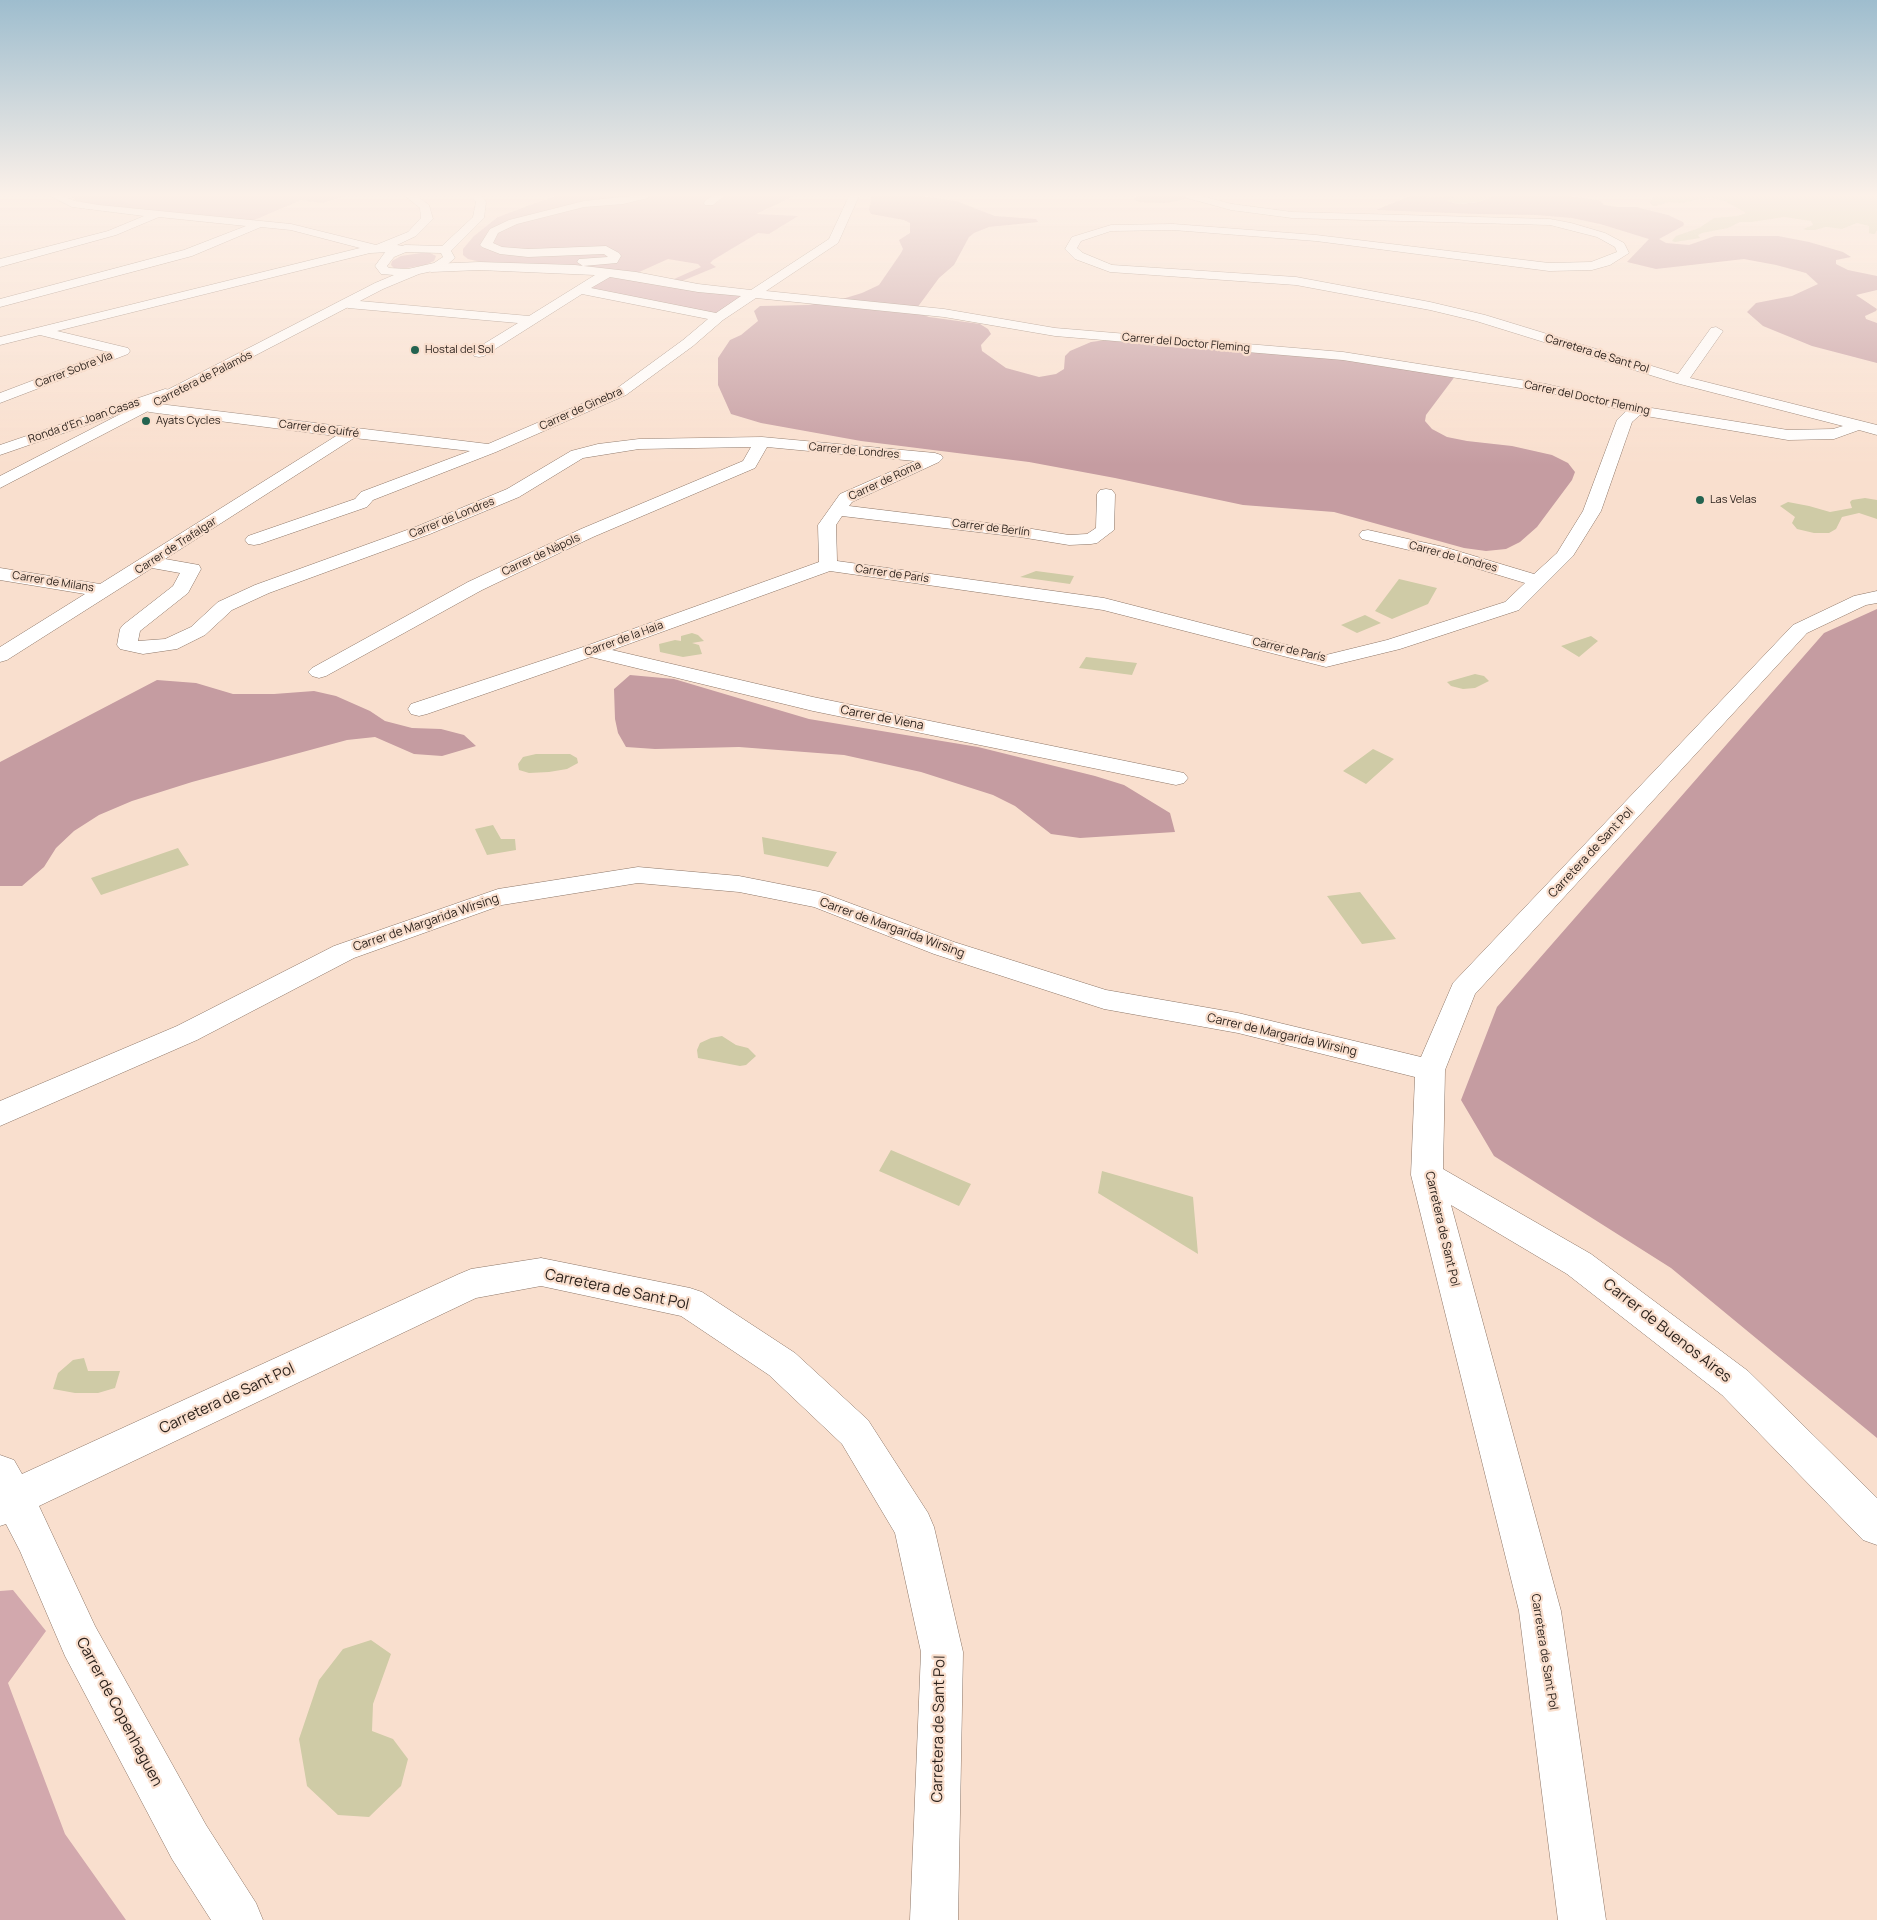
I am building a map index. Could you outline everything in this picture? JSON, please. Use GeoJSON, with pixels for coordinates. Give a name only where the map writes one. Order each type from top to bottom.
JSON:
{"type":"FeatureCollection","features":[{"type":"Feature","properties":{"kind":"street"},"geometry":{"type":"LineString","coordinates":[[0,304],[68,286]]}},
{"type":"Feature","properties":{"kind":"street"},"geometry":{"type":"LineString","coordinates":[[0,341],[223,286]]}},
{"type":"Feature","properties":{"kind":"street","name":"Carretera de Palamós"},"geometry":{"type":"LineString","coordinates":[[0,484],[348,304],[379,286]]}},
{"type":"Feature","properties":{"kind":"street"},"geometry":{"type":"LineString","coordinates":[[479,352],[586,286]]}},
{"type":"Feature","properties":{"kind":"street","name":"Carrer del Doctor Fleming"},"geometry":{"type":"LineString","coordinates":[[683,286],[944,313],[1055,332],[1343,356],[1546,388],[1637,410],[1788,435],[1834,434],[1859,426]]}},
{"type":"Feature","properties":{"kind":"street","name":"Carrer de Ginebra"},"geometry":{"type":"LineString","coordinates":[[254,540],[361,503],[368,496],[490,449],[621,392],[688,343],[718,317],[764,286]]}},
{"type":"Feature","properties":{"kind":"street","name":"Carretera de Sant Pol"},"geometry":{"type":"LineString","coordinates":[[1321,286],[1430,306],[1480,318],[1681,380],[1877,430]]}},
{"type":"Feature","properties":{"kind":"street"},"geometry":{"type":"LineString","coordinates":[[579,290],[718,317]]}},
{"type":"Feature","properties":{"kind":"street"},"geometry":{"type":"LineString","coordinates":[[348,304],[528,320]]}},
{"type":"Feature","properties":{"kind":"street"},"geometry":{"type":"LineString","coordinates":[[1681,380],[1716,330]]}},
{"type":"Feature","properties":{"kind":"street","name":"Carrer Sobre Via"},"geometry":{"type":"LineString","coordinates":[[0,398],[124,351],[40,331]]}},
{"type":"Feature","properties":{"kind":"street","name":"Ronda d'En Joan Casas"},"geometry":{"type":"LineString","coordinates":[[0,450],[197,382]]}},
{"type":"Feature","properties":{"kind":"street","name":"Carrer de Guifré"},"geometry":{"type":"LineString","coordinates":[[149,407],[351,434],[490,449]]}},
{"type":"Feature","properties":{"kind":"street","name":"Carrer de París"},"geometry":{"type":"LineString","coordinates":[[828,565],[1104,604],[1326,661],[1393,645],[1512,606],[1564,556],[1592,511],[1625,420],[1637,410]]}},
{"type":"Feature","properties":{"kind":"street","name":"Carrer de Trafalgar"},"geometry":{"type":"LineString","coordinates":[[0,656],[351,434]]}},
{"type":"Feature","properties":{"kind":"street","name":"Carrer de Londres"},"geometry":{"type":"LineString","coordinates":[[150,562],[192,569],[181,589],[130,629],[127,645],[143,648],[170,645],[198,631],[225,606],[262,589],[424,530],[513,493],[577,454],[598,449],[639,444],[762,442],[935,458]]}},
{"type":"Feature","properties":{"kind":"street","name":"Carrer de Nàpols"},"geometry":{"type":"LineString","coordinates":[[318,672],[474,586],[587,533],[749,464],[762,442]]}},
{"type":"Feature","properties":{"kind":"street","name":"Carrer de Roma"},"geometry":{"type":"LineString","coordinates":[[828,565],[827,525],[846,498],[935,458]]}},
{"type":"Feature","properties":{"kind":"street","name":"Carrer de Berlín"},"geometry":{"type":"LineString","coordinates":[[838,510],[1010,530],[1069,540],[1091,539],[1104,530],[1106,494]]}},
{"type":"Feature","properties":{"kind":"street","name":"Carrer de Londres"},"geometry":{"type":"LineString","coordinates":[[1368,535],[1444,553],[1538,581]]}},
{"type":"Feature","properties":{"kind":"street","name":"Carrer de la Haia"},"geometry":{"type":"LineString","coordinates":[[419,710],[590,651],[828,565]]}},
{"type":"Feature","properties":{"kind":"street","name":"Carrer de Milans"},"geometry":{"type":"LineString","coordinates":[[0,574],[105,591]]}},
{"type":"Feature","properties":{"kind":"street","name":"Carretera de Sant Pol"},"geometry":{"type":"LineString","coordinates":[[1582,1920],[1540,1611],[1427,1176],[1430,1070],[1464,990],[1800,628],[1861,600],[1877,597]]}},
{"type":"Feature","properties":{"kind":"street","name":"Carrer de Viena"},"geometry":{"type":"LineString","coordinates":[[590,651],[813,704],[1176,778]]}},
{"type":"Feature","properties":{"kind":"street","name":"Carrer de Margarida Wirsing"},"geometry":{"type":"LineString","coordinates":[[0,1114],[187,1033],[344,952],[498,897],[638,875],[739,884],[820,900],[944,948],[1104,999],[1238,1023],[1430,1070]]}},
{"type":"Feature","properties":{"kind":"street","name":"Carrer de Buenos Aires"},"geometry":{"type":"LineString","coordinates":[[1427,1176],[1579,1264],[1734,1383],[1877,1526]]}},
{"type":"Feature","properties":{"kind":"street","name":"Carretera de Sant Pol"},"geometry":{"type":"LineString","coordinates":[[4,1492],[157,1432],[471,1284],[541,1272],[690,1303],[782,1364],[855,1432],[914,1527],[942,1652],[934,1920]]}},
{"type":"Feature","properties":{"kind":"street","name":"Carrer de Copenhaguen"},"geometry":{"type":"LineString","coordinates":[[4,1492],[34,1536],[80,1641],[189,1842],[239,1920]]}},
{"type":"Feature","properties":{"kind":"shaded area"},"geometry":{"type":"Polygon","coordinates":[[[586,286],[693,286],[751,294],[718,317],[579,290],[586,286]]]}},
{"type":"Feature","properties":{"kind":"shaded area"},"geometry":{"type":"Polygon","coordinates":[[[878,286],[933,286],[917,308],[918,313],[929,317],[980,324],[988,329],[991,334],[981,345],[982,351],[1006,368],[1039,377],[1056,374],[1064,369],[1065,356],[1070,351],[1091,342],[1106,340],[1157,346],[1321,357],[1456,375],[1426,415],[1425,421],[1432,429],[1447,437],[1512,446],[1552,455],[1568,463],[1575,472],[1572,480],[1537,527],[1520,542],[1506,549],[1486,551],[1464,548],[1334,512],[1243,505],[1029,462],[861,441],[761,423],[731,414],[718,385],[718,358],[730,340],[741,335],[758,321],[754,311],[760,306],[808,305],[839,300],[878,286]]]}},
{"type":"Feature","properties":{"kind":"shaded area"},"geometry":{"type":"Polygon","coordinates":[[[1815,286],[1877,286],[1877,290],[1856,295],[1877,309],[1865,316],[1866,319],[1877,323],[1877,363],[1812,346],[1763,326],[1747,312],[1756,303],[1792,296],[1815,286]]]}},
{"type":"Feature","properties":{"kind":"shaded area"},"geometry":{"type":"Polygon","coordinates":[[[1865,498],[1877,500],[1877,519],[1859,513],[1842,517],[1836,529],[1829,533],[1814,533],[1797,529],[1792,523],[1795,517],[1780,506],[1788,502],[1830,512],[1852,508],[1850,502],[1852,500],[1865,498]]]}},
{"type":"Feature","properties":{"kind":"shaded area"},"geometry":{"type":"Polygon","coordinates":[[[1036,571],[1074,576],[1070,584],[1020,577],[1036,571]]]}},
{"type":"Feature","properties":{"kind":"shaded area"},"geometry":{"type":"Polygon","coordinates":[[[1399,579],[1437,588],[1428,604],[1392,619],[1375,611],[1399,579]]]}},
{"type":"Feature","properties":{"kind":"shaded area"},"geometry":{"type":"Polygon","coordinates":[[[1877,609],[1877,1438],[1671,1268],[1494,1156],[1461,1100],[1497,1007],[1824,633],[1877,609]]]}},
{"type":"Feature","properties":{"kind":"shaded area"},"geometry":{"type":"Polygon","coordinates":[[[1365,615],[1381,623],[1357,633],[1341,625],[1365,615]]]}},
{"type":"Feature","properties":{"kind":"shaded area"},"geometry":{"type":"Polygon","coordinates":[[[692,633],[698,635],[704,641],[692,643],[699,645],[702,654],[683,657],[660,652],[659,644],[675,640],[681,641],[681,636],[692,633]]]}},
{"type":"Feature","properties":{"kind":"shaded area"},"geometry":{"type":"Polygon","coordinates":[[[1591,636],[1598,641],[1579,657],[1561,646],[1591,636]]]}},
{"type":"Feature","properties":{"kind":"shaded area"},"geometry":{"type":"Polygon","coordinates":[[[1086,657],[1137,663],[1132,675],[1079,668],[1086,657]]]}},
{"type":"Feature","properties":{"kind":"shaded area"},"geometry":{"type":"Polygon","coordinates":[[[1475,674],[1484,676],[1489,681],[1475,688],[1463,689],[1451,686],[1447,682],[1475,674]]]}},
{"type":"Feature","properties":{"kind":"shaded area"},"geometry":{"type":"Polygon","coordinates":[[[630,675],[674,679],[809,719],[978,747],[1095,776],[1124,785],[1170,813],[1175,832],[1080,838],[1051,834],[1015,806],[993,795],[921,772],[844,755],[739,747],[655,749],[626,747],[618,733],[615,719],[614,689],[630,675]]]}},
{"type":"Feature","properties":{"kind":"shaded area"},"geometry":{"type":"Polygon","coordinates":[[[157,680],[196,683],[233,694],[274,694],[314,691],[336,696],[370,711],[385,721],[412,728],[441,729],[464,735],[476,746],[442,756],[414,754],[375,737],[347,740],[192,782],[132,801],[99,815],[74,831],[56,848],[44,867],[22,886],[0,886],[0,762],[157,680]]]}},
{"type":"Feature","properties":{"kind":"shaded area"},"geometry":{"type":"Polygon","coordinates":[[[1373,749],[1394,759],[1366,784],[1343,771],[1373,749]]]}},
{"type":"Feature","properties":{"kind":"shaded area"},"geometry":{"type":"Polygon","coordinates":[[[536,754],[570,754],[577,758],[578,763],[567,769],[549,772],[529,773],[519,770],[518,764],[523,757],[536,754]]]}},
{"type":"Feature","properties":{"kind":"shaded area"},"geometry":{"type":"Polygon","coordinates":[[[493,825],[501,839],[515,839],[516,850],[487,855],[475,829],[493,825]]]}},
{"type":"Feature","properties":{"kind":"shaded area"},"geometry":{"type":"Polygon","coordinates":[[[762,837],[837,852],[828,867],[764,854],[762,837]]]}},
{"type":"Feature","properties":{"kind":"shaded area"},"geometry":{"type":"Polygon","coordinates":[[[178,848],[189,865],[101,895],[91,878],[178,848]]]}},
{"type":"Feature","properties":{"kind":"shaded area"},"geometry":{"type":"Polygon","coordinates":[[[1360,892],[1396,939],[1362,944],[1327,896],[1360,892]]]}},
{"type":"Feature","properties":{"kind":"shaded area"},"geometry":{"type":"Polygon","coordinates":[[[722,1036],[736,1045],[748,1048],[756,1056],[746,1065],[740,1066],[698,1058],[697,1050],[700,1043],[722,1036]]]}},
{"type":"Feature","properties":{"kind":"shaded area"},"geometry":{"type":"Polygon","coordinates":[[[891,1150],[971,1184],[959,1206],[879,1171],[891,1150]]]}},
{"type":"Feature","properties":{"kind":"shaded area"},"geometry":{"type":"Polygon","coordinates":[[[1102,1171],[1193,1197],[1198,1254],[1098,1193],[1102,1171]]]}},
{"type":"Feature","properties":{"kind":"shaded area"},"geometry":{"type":"Polygon","coordinates":[[[84,1358],[88,1371],[120,1371],[115,1388],[98,1393],[75,1393],[53,1389],[58,1373],[73,1360],[84,1358]]]}},
{"type":"Feature","properties":{"kind":"shaded area"},"geometry":{"type":"Polygon","coordinates":[[[13,1590],[46,1631],[8,1683],[65,1834],[126,1920],[0,1920],[0,1591],[13,1590]]]}},
{"type":"Feature","properties":{"kind":"shaded area"},"geometry":{"type":"Polygon","coordinates":[[[371,1640],[391,1654],[373,1704],[372,1731],[393,1739],[408,1759],[401,1786],[369,1817],[338,1815],[307,1786],[299,1739],[319,1680],[343,1649],[371,1640]]]}},
{"type":"Feature","properties":{"kind":"place","name":"Hostal del Sol"},"geometry":{"type":"Point","coordinates":[415,350]}},
{"type":"Feature","properties":{"kind":"place","name":"Ayats Cycles"},"geometry":{"type":"Point","coordinates":[146,421]}},
{"type":"Feature","properties":{"kind":"place","name":"Las Velas"},"geometry":{"type":"Point","coordinates":[1700,500]}}]}
